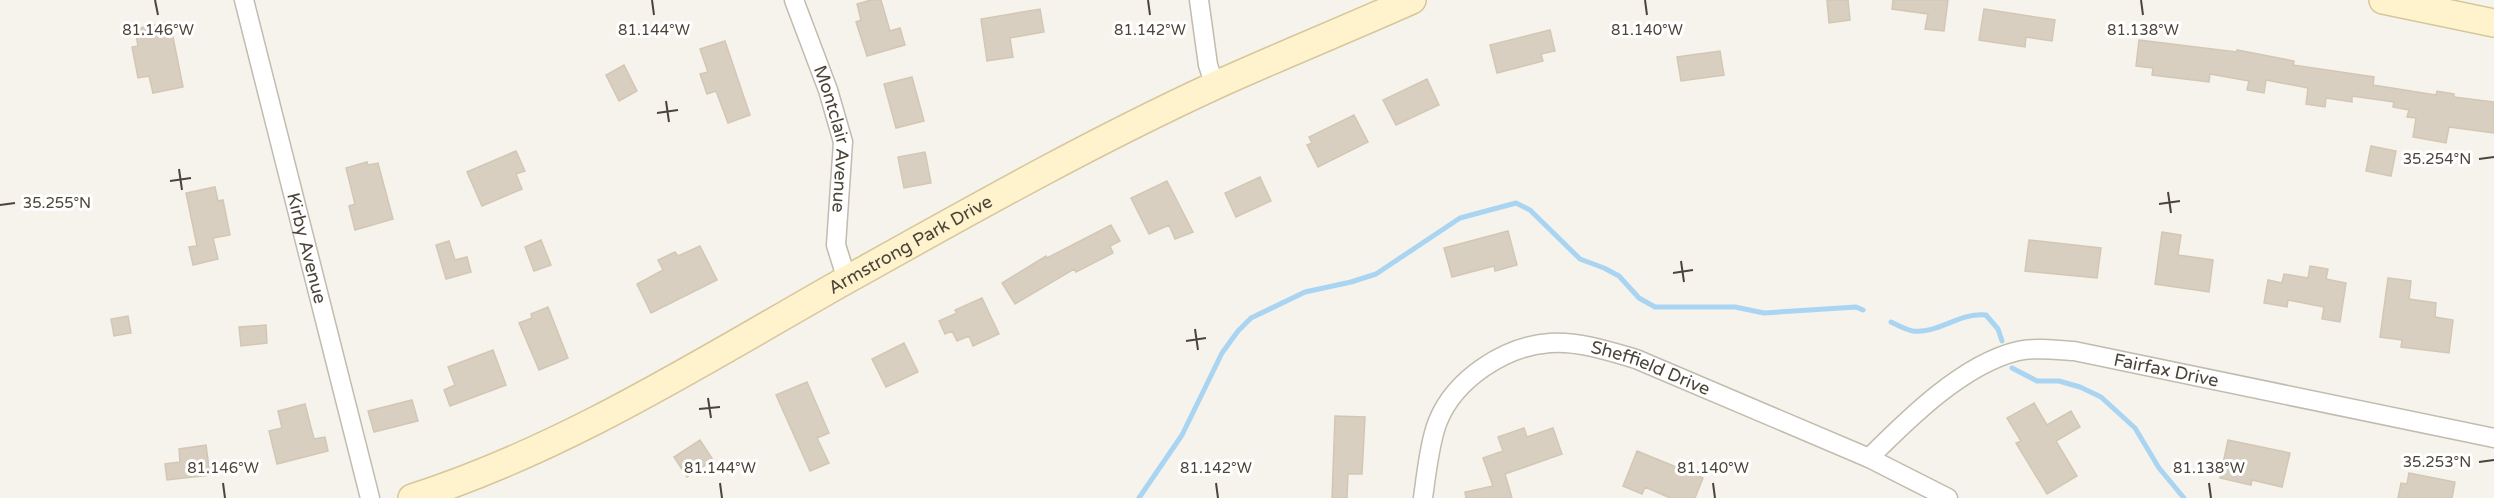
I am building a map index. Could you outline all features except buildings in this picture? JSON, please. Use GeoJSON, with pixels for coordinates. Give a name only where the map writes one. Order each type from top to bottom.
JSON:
{"type":"FeatureCollection","features":[{"type":"Feature","properties":{"kind":"main road","name":"Armstrong Park Drive"},"geometry":{"type":"LineString","coordinates":[[412,498],[510,461],[576,431],[765,328],[847,280],[1073,158],[1215,86],[1412,0]]}},
{"type":"Feature","properties":{"kind":"main road"},"geometry":{"type":"LineString","coordinates":[[2383,0],[2494,23]]}},
{"type":"Feature","properties":{"kind":"street","name":"Kirby Avenue"},"geometry":{"type":"LineString","coordinates":[[244,0],[370,498]]}},
{"type":"Feature","properties":{"kind":"street","name":"Montclair Avenue"},"geometry":{"type":"LineString","coordinates":[[794,0],[828,90],[843,142],[836,245],[847,280]]}},
{"type":"Feature","properties":{"kind":"street"},"geometry":{"type":"LineString","coordinates":[[1199,0],[1208,65],[1215,86]]}},
{"type":"Feature","properties":{"kind":"street","name":"Sheffield Drive"},"geometry":{"type":"LineString","coordinates":[[1423,498],[1437,422],[1452,396],[1472,376],[1496,360],[1523,348],[1551,343],[1608,351],[1636,359],[1869,458],[1948,498]]}},
{"type":"Feature","properties":{"kind":"street","name":"Fairfax Drive"},"geometry":{"type":"LineString","coordinates":[[1869,458],[1916,410],[1974,370],[2019,351],[2046,349],[2074,351],[2494,438]]}},
{"type":"Feature","properties":{"kind":"waterway"},"geometry":{"type":"LineString","coordinates":[[1139,498],[1182,435],[1222,353],[1251,318],[1305,292],[1376,274],[1460,218],[1516,203],[1530,210],[1580,259],[1619,276],[1639,298],[1655,307],[1735,307],[1764,313],[1856,307],[1863,310]]}},
{"type":"Feature","properties":{"kind":"waterway"},"geometry":{"type":"LineString","coordinates":[[1891,322],[1910,330],[1922,331],[1967,317],[1986,315],[1998,329],[2002,341]]}},
{"type":"Feature","properties":{"kind":"waterway"},"geometry":{"type":"LineString","coordinates":[[2012,368],[2037,381],[2059,381],[2080,387],[2101,397],[2135,428],[2159,468],[2184,498]]}}]}
